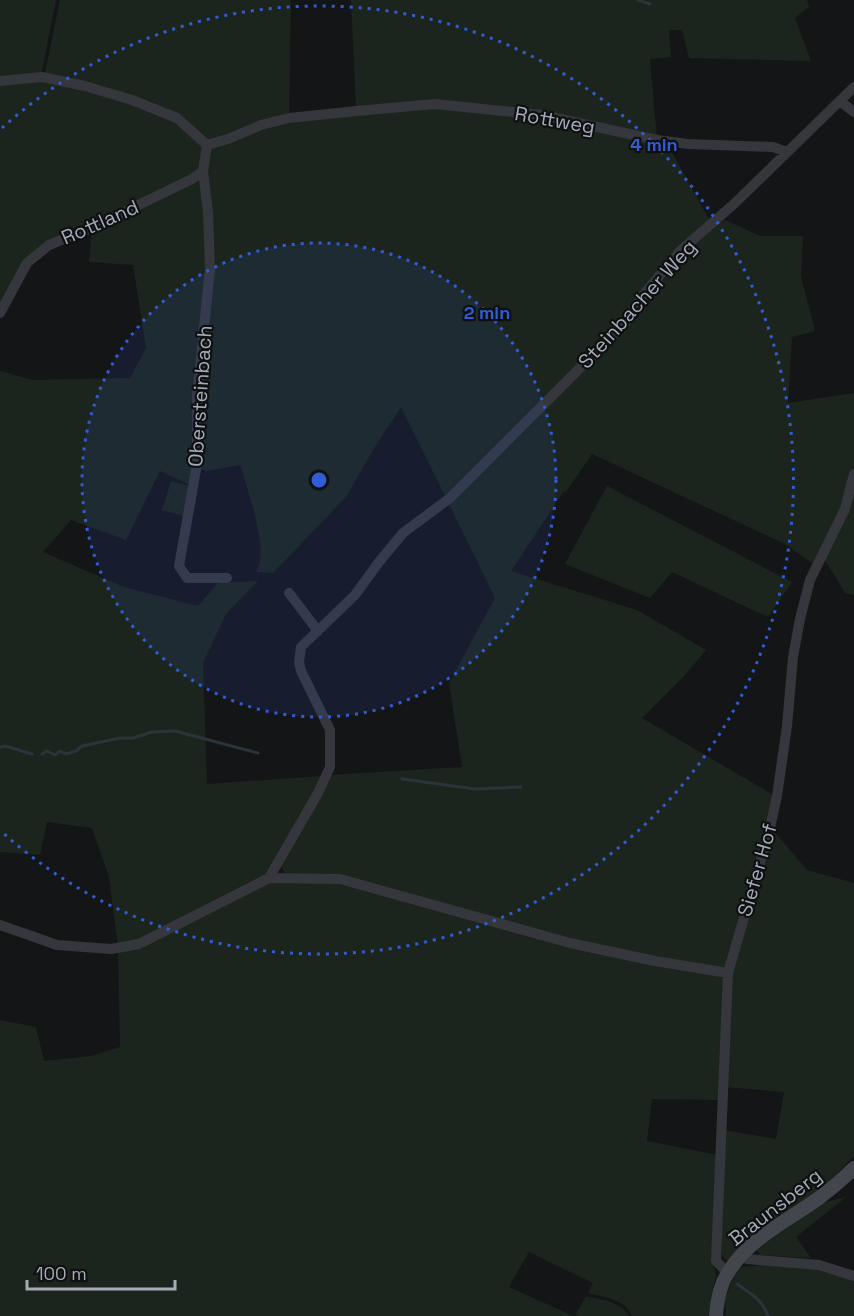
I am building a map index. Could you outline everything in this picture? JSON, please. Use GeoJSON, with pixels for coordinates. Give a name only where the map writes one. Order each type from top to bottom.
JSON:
{"type":"FeatureCollection","features":[{"type":"Feature","properties":{"kind":"main road","name":"Braunsberg"},"geometry":{"type":"LineString","coordinates":[[716,1316],[718,1299],[728,1273],[742,1254],[760,1238],[820,1198],[854,1168]]}},
{"type":"Feature","properties":{"kind":"street"},"geometry":{"type":"LineString","coordinates":[[0,81],[42,77],[85,86],[132,100],[177,118],[207,145],[203,171]]}},
{"type":"Feature","properties":{"kind":"street","name":"Steinbacher Weg"},"geometry":{"type":"LineString","coordinates":[[318,630],[355,595],[403,533],[450,498],[625,323],[644,294],[680,251],[734,204],[854,87]]}},
{"type":"Feature","properties":{"kind":"street"},"geometry":{"type":"LineString","coordinates":[[840,101],[854,112]]}},
{"type":"Feature","properties":{"kind":"street","name":"Rottweg"},"geometry":{"type":"LineString","coordinates":[[207,145],[261,125],[289,118],[435,104],[543,115],[657,140],[688,144],[773,147],[787,152]]}},
{"type":"Feature","properties":{"kind":"street","name":"Rottland"},"geometry":{"type":"LineString","coordinates":[[0,313],[27,263],[49,245],[91,228],[192,179],[203,171]]}},
{"type":"Feature","properties":{"kind":"street","name":"Obersteinbach"},"geometry":{"type":"LineString","coordinates":[[203,171],[208,212],[210,268],[197,396],[197,464],[179,566],[187,578],[227,578]]}},
{"type":"Feature","properties":{"kind":"street","name":"Siefer Hof"},"geometry":{"type":"LineString","coordinates":[[728,1273],[716,1261],[728,973],[777,796],[787,726],[793,657],[800,619],[810,580],[845,509],[854,474]]}},
{"type":"Feature","properties":{"kind":"street"},"geometry":{"type":"LineString","coordinates":[[268,878],[318,793],[330,767],[330,730],[301,671],[299,662],[301,647],[318,630],[289,593]]}},
{"type":"Feature","properties":{"kind":"street"},"geometry":{"type":"LineString","coordinates":[[0,925],[57,945],[111,949],[139,944],[268,878],[340,879],[570,943],[654,961],[728,973]]}},
{"type":"Feature","properties":{"kind":"street"},"geometry":{"type":"LineString","coordinates":[[742,1254],[747,1259],[819,1265],[854,1276]]}},
{"type":"Feature","properties":{"kind":"shaded area"},"geometry":{"type":"Polygon","coordinates":[[[0,0],[56,0],[41,76],[0,80],[0,0]]]}},
{"type":"Feature","properties":{"kind":"shaded area"},"geometry":{"type":"Polygon","coordinates":[[[60,0],[291,0],[289,117],[206,144],[208,269],[192,486],[160,471],[126,540],[71,520],[43,552],[124,587],[198,606],[218,583],[258,581],[226,614],[203,663],[207,784],[323,776],[267,875],[138,941],[118,946],[109,877],[92,828],[47,822],[40,855],[0,852],[0,371],[32,380],[130,378],[146,348],[133,265],[89,262],[92,229],[27,262],[0,310],[0,83],[44,78],[60,0]]]}},
{"type":"Feature","properties":{"kind":"shaded area"},"geometry":{"type":"Polygon","coordinates":[[[351,0],[807,0],[809,7],[795,18],[811,61],[689,58],[682,30],[669,30],[671,57],[650,59],[657,138],[667,143],[710,221],[624,322],[446,498],[401,407],[346,497],[273,573],[256,572],[260,563],[259,535],[240,465],[206,471],[200,468],[198,441],[211,269],[204,170],[208,146],[261,127],[356,109],[351,0]]]}},
{"type":"Feature","properties":{"kind":"shaded area"},"geometry":{"type":"Polygon","coordinates":[[[725,220],[760,236],[803,236],[801,276],[815,331],[792,337],[788,403],[854,393],[854,466],[843,509],[815,565],[785,544],[592,454],[566,492],[564,491],[511,571],[637,610],[706,650],[642,718],[775,796],[726,970],[654,960],[339,877],[286,875],[281,866],[330,775],[462,767],[449,683],[495,598],[448,502],[705,231],[725,220]]]}},
{"type":"Feature","properties":{"kind":"shaded area"},"geometry":{"type":"Polygon","coordinates":[[[171,481],[189,486],[183,516],[162,510],[171,481]]]}},
{"type":"Feature","properties":{"kind":"shaded area"},"geometry":{"type":"Polygon","coordinates":[[[854,483],[854,595],[845,593],[823,557],[854,483]]]}},
{"type":"Feature","properties":{"kind":"shaded area"},"geometry":{"type":"Polygon","coordinates":[[[607,486],[792,582],[768,617],[672,572],[650,598],[565,564],[607,486]]]}},
{"type":"Feature","properties":{"kind":"shaded area"},"geometry":{"type":"Polygon","coordinates":[[[772,829],[807,870],[854,883],[854,1156],[817,1192],[758,1232],[727,1261],[722,1256],[723,1130],[776,1139],[784,1092],[724,1087],[730,973],[772,829]]]}},
{"type":"Feature","properties":{"kind":"shaded area"},"geometry":{"type":"Polygon","coordinates":[[[269,880],[341,882],[570,946],[726,975],[721,1100],[652,1099],[647,1141],[718,1155],[713,1261],[716,1275],[710,1316],[632,1316],[629,1310],[619,1302],[588,1293],[593,1283],[529,1252],[509,1287],[573,1316],[0,1316],[0,1020],[36,1027],[44,1061],[92,1056],[120,1047],[118,949],[269,880]]]}},
{"type":"Feature","properties":{"kind":"shaded area"},"geometry":{"type":"Polygon","coordinates":[[[846,1197],[796,1237],[811,1258],[760,1255],[756,1249],[822,1203],[846,1197]]]}},
{"type":"Feature","properties":{"kind":"shaded area"},"geometry":{"type":"Polygon","coordinates":[[[776,1264],[820,1269],[854,1280],[854,1316],[726,1316],[725,1299],[734,1276],[741,1267],[776,1264]]]}},
{"type":"Feature","properties":{"kind":"shaded area"},"geometry":{"type":"Polygon","coordinates":[[[586,1296],[616,1304],[629,1316],[575,1316],[586,1296]]]}},
{"type":"Feature","properties":{"kind":"waterway"},"geometry":{"type":"LineString","coordinates":[[638,0],[650,4]]}},
{"type":"Feature","properties":{"kind":"waterway"},"geometry":{"type":"LineString","coordinates":[[42,754],[47,751],[55,755],[60,751],[66,754],[82,746],[120,738],[133,738],[152,732],[175,731],[258,753]]}},
{"type":"Feature","properties":{"kind":"waterway"},"geometry":{"type":"LineString","coordinates":[[0,747],[5,746],[32,754]]}},
{"type":"Feature","properties":{"kind":"waterway"},"geometry":{"type":"LineString","coordinates":[[402,779],[475,789],[521,787]]}},
{"type":"Feature","properties":{"kind":"waterway"},"geometry":{"type":"LineString","coordinates":[[737,1284],[759,1301],[768,1316]]}}]}
